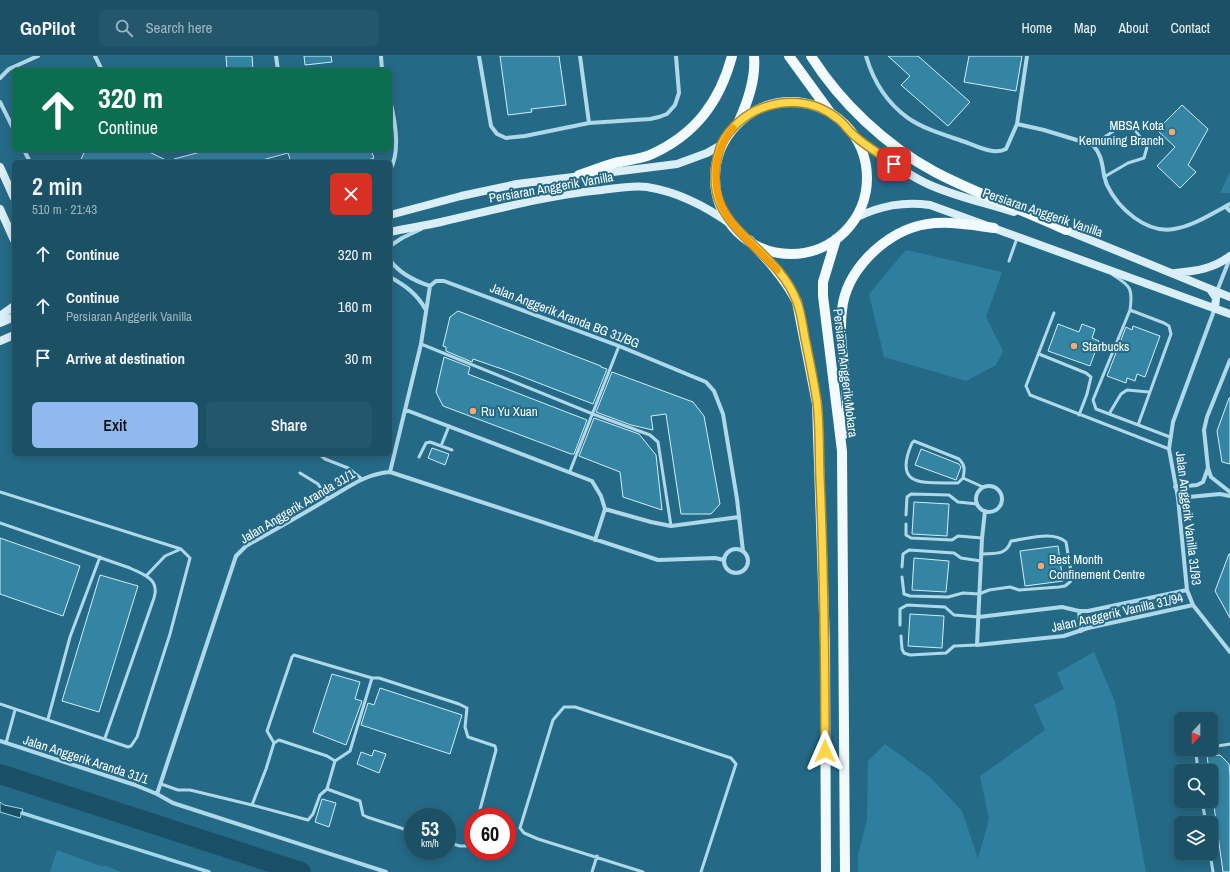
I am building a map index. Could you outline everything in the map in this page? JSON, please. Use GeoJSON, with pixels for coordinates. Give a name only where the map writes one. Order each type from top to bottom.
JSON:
{"type":"FeatureCollection","features":[{"type":"Feature","properties":{"kind":"main road"},"geometry":{"type":"LineString","coordinates":[[579,175],[612,164],[652,154],[685,133],[700,120],[714,102],[725,79],[732,56]]}},
{"type":"Feature","properties":{"kind":"main road"},"geometry":{"type":"LineString","coordinates":[[754,56],[754,75],[750,92],[738,123],[721,145],[716,164],[715,182],[718,200],[732,226],[749,240],[779,272],[790,288],[797,302],[817,404],[824,637],[826,872]]}},
{"type":"Feature","properties":{"kind":"main road"},"geometry":{"type":"LineString","coordinates":[[789,56],[830,113]]}},
{"type":"Feature","properties":{"kind":"main road"},"geometry":{"type":"LineString","coordinates":[[811,56],[827,78],[858,114],[894,146],[935,172],[1066,230]]}},
{"type":"Feature","properties":{"kind":"main road"},"geometry":{"type":"LineString","coordinates":[[738,123],[761,108],[782,102],[810,104],[830,113],[844,124],[855,137],[864,156],[867,177],[865,197],[851,225],[836,239],[822,247],[806,252],[790,253],[774,251],[749,240]]}},
{"type":"Feature","properties":{"kind":"main road","name":"Persiaran Anggerik Vanilla"},"geometry":{"type":"LineString","coordinates":[[855,137],[912,176],[929,185],[1066,230],[1230,297]]}},
{"type":"Feature","properties":{"kind":"main road","name":"Persiaran Anggerik Vanilla"},"geometry":{"type":"LineString","coordinates":[[392,214],[461,196],[517,184],[676,164],[707,153],[721,145]]}},
{"type":"Feature","properties":{"kind":"main road"},"geometry":{"type":"LineString","coordinates":[[0,167],[12,194]]}},
{"type":"Feature","properties":{"kind":"main road","name":"Persiaran Anggerik Vanilla"},"geometry":{"type":"LineString","coordinates":[[392,232],[440,222],[493,208],[582,192],[645,187],[670,192],[687,199],[707,208],[732,226]]}},
{"type":"Feature","properties":{"kind":"main road"},"geometry":{"type":"LineString","coordinates":[[856,216],[877,208],[902,203],[930,205],[1230,314]]}},
{"type":"Feature","properties":{"kind":"main road"},"geometry":{"type":"LineString","coordinates":[[0,209],[12,236]]}},
{"type":"Feature","properties":{"kind":"main road"},"geometry":{"type":"LineString","coordinates":[[842,451],[847,407],[843,366],[842,311],[845,293],[853,275],[878,246],[895,233],[918,225],[953,222],[994,228]]}},
{"type":"Feature","properties":{"kind":"main road","name":"Persiaran Anggerik Mokara"},"geometry":{"type":"LineString","coordinates":[[836,239],[823,282],[823,296],[842,451],[845,872]]}},
{"type":"Feature","properties":{"kind":"main road"},"geometry":{"type":"LineString","coordinates":[[1174,273],[1208,269],[1230,257]]}},
{"type":"Feature","properties":{"kind":"main road"},"geometry":{"type":"LineString","coordinates":[[1213,290],[1216,298],[1215,308]]}},
{"type":"Feature","properties":{"kind":"main road"},"geometry":{"type":"LineString","coordinates":[[0,316],[12,307]]}},
{"type":"Feature","properties":{"kind":"main road"},"geometry":{"type":"LineString","coordinates":[[0,323],[12,318]]}},
{"type":"Feature","properties":{"kind":"main road"},"geometry":{"type":"LineString","coordinates":[[0,341],[12,336]]}},
{"type":"Feature","properties":{"kind":"street"},"geometry":{"type":"LineString","coordinates":[[0,78],[9,69],[38,56]]}},
{"type":"Feature","properties":{"kind":"street"},"geometry":{"type":"LineString","coordinates":[[95,56],[101,68]]}},
{"type":"Feature","properties":{"kind":"street"},"geometry":{"type":"LineString","coordinates":[[276,56],[278,68]]}},
{"type":"Feature","properties":{"kind":"street"},"geometry":{"type":"LineString","coordinates":[[381,56],[382,68]]}},
{"type":"Feature","properties":{"kind":"street"},"geometry":{"type":"LineString","coordinates":[[479,56],[491,126],[497,134],[506,138],[525,136],[589,123],[650,119],[667,114],[675,105],[679,93],[676,56]]}},
{"type":"Feature","properties":{"kind":"street"},"geometry":{"type":"LineString","coordinates":[[580,56],[589,123]]}},
{"type":"Feature","properties":{"kind":"street"},"geometry":{"type":"LineString","coordinates":[[866,56],[871,72],[879,88],[907,118],[974,145],[1000,151],[1006,149],[1017,124],[1027,56]]}},
{"type":"Feature","properties":{"kind":"street"},"geometry":{"type":"LineString","coordinates":[[0,102],[12,126]]}},
{"type":"Feature","properties":{"kind":"street"},"geometry":{"type":"LineString","coordinates":[[392,115],[396,144],[394,163],[392,166]]}},
{"type":"Feature","properties":{"kind":"street"},"geometry":{"type":"LineString","coordinates":[[1017,124],[1094,145],[1103,160],[1104,178],[1113,197],[1141,222],[1163,229],[1179,228],[1228,206],[1230,211]]}},
{"type":"Feature","properties":{"kind":"street"},"geometry":{"type":"LineString","coordinates":[[392,245],[402,238],[440,222]]}},
{"type":"Feature","properties":{"kind":"street"},"geometry":{"type":"LineString","coordinates":[[1213,290],[1230,257]]}},
{"type":"Feature","properties":{"kind":"street"},"geometry":{"type":"LineString","coordinates":[[390,472],[406,410],[427,310],[430,286],[414,280],[392,263]]}},
{"type":"Feature","properties":{"kind":"street"},"geometry":{"type":"LineString","coordinates":[[392,278],[411,290],[420,299],[427,310]]}},
{"type":"Feature","properties":{"kind":"street","name":"Jalan Anggerik Aranda BG 31/BG"},"geometry":{"type":"LineString","coordinates":[[430,286],[436,281],[454,284],[619,346],[698,377],[706,382],[714,391],[723,414],[743,551]]}},
{"type":"Feature","properties":{"kind":"street","name":"Jalan Anggerik Vanilla 31/93"},"geometry":{"type":"LineString","coordinates":[[1215,308],[1173,422],[1169,449],[1178,498],[1187,590],[1193,605],[1230,652]]}},
{"type":"Feature","properties":{"kind":"street"},"geometry":{"type":"LineString","coordinates":[[1230,360],[1207,417],[1204,430],[1208,468],[1211,477],[1230,492]]}},
{"type":"Feature","properties":{"kind":"street"},"geometry":{"type":"LineString","coordinates":[[406,410],[592,480],[601,496],[605,508],[595,540]]}},
{"type":"Feature","properties":{"kind":"street"},"geometry":{"type":"LineString","coordinates":[[1175,487],[1197,485],[1203,482],[1208,468]]}},
{"type":"Feature","properties":{"kind":"street","name":"Jalan Anggerik Aranda 31/1"},"geometry":{"type":"LineString","coordinates":[[0,742],[135,785],[157,794],[236,556],[246,546],[362,478],[377,473],[390,472],[658,560],[715,558],[724,560]]}},
{"type":"Feature","properties":{"kind":"street"},"geometry":{"type":"LineString","coordinates":[[993,486],[1001,492],[1002,498],[999,507],[990,512],[985,511],[977,504],[977,492],[983,487],[993,486]]}},
{"type":"Feature","properties":{"kind":"street"},"geometry":{"type":"LineString","coordinates":[[1178,498],[1220,494],[1230,496]]}},
{"type":"Feature","properties":{"kind":"street"},"geometry":{"type":"LineString","coordinates":[[605,508],[651,522],[671,526],[739,517]]}},
{"type":"Feature","properties":{"kind":"street"},"geometry":{"type":"LineString","coordinates":[[977,645],[980,561],[985,511]]}},
{"type":"Feature","properties":{"kind":"street"},"geometry":{"type":"LineString","coordinates":[[739,549],[743,551],[749,561],[744,572],[736,574],[728,571],[724,560],[727,553],[731,550],[739,549]]}},
{"type":"Feature","properties":{"kind":"street","name":"Jalan Anggerik Vanilla 31/94"},"geometry":{"type":"LineString","coordinates":[[979,617],[1062,607],[1079,611],[1088,611],[1187,590]]}},
{"type":"Feature","properties":{"kind":"street","name":"Jalan Anggerik Vanilla 31/94"},"geometry":{"type":"LineString","coordinates":[[977,645],[1064,636],[1193,605]]}},
{"type":"Feature","properties":{"kind":"street"},"geometry":{"type":"LineString","coordinates":[[1079,611],[1081,631]]}},
{"type":"Feature","properties":{"kind":"street"},"geometry":{"type":"LineString","coordinates":[[157,794],[173,803],[386,872]]}},
{"type":"Feature","properties":{"kind":"lane"},"geometry":{"type":"LineString","coordinates":[[1094,145],[1118,128],[1131,124],[1147,147],[1144,158],[1128,163],[1104,178]]}},
{"type":"Feature","properties":{"kind":"lane"},"geometry":{"type":"LineString","coordinates":[[1009,261],[1018,236]]}},
{"type":"Feature","properties":{"kind":"lane"},"geometry":{"type":"LineString","coordinates":[[1087,261],[1126,282],[1130,288],[1132,297],[1130,310],[1093,400],[1093,404],[1096,409],[1170,437]]}},
{"type":"Feature","properties":{"kind":"lane"},"geometry":{"type":"LineString","coordinates":[[1130,310],[1164,323],[1170,330],[1171,334],[1138,425]]}},
{"type":"Feature","properties":{"kind":"lane"},"geometry":{"type":"LineString","coordinates":[[1054,313],[1026,386],[1030,395],[1169,449]]}},
{"type":"Feature","properties":{"kind":"lane"},"geometry":{"type":"LineString","coordinates":[[420,344],[593,414],[650,435],[658,442],[671,526]]}},
{"type":"Feature","properties":{"kind":"lane"},"geometry":{"type":"LineString","coordinates":[[570,471],[619,346]]}},
{"type":"Feature","properties":{"kind":"lane"},"geometry":{"type":"LineString","coordinates":[[1039,354],[1091,376],[1088,394],[1079,415]]}},
{"type":"Feature","properties":{"kind":"lane"},"geometry":{"type":"LineString","coordinates":[[1109,414],[1121,394],[1127,390],[1150,392]]}},
{"type":"Feature","properties":{"kind":"lane"},"geometry":{"type":"LineString","coordinates":[[441,446],[449,425]]}},
{"type":"Feature","properties":{"kind":"lane"},"geometry":{"type":"LineString","coordinates":[[914,441],[958,459],[963,463],[965,469],[963,478],[958,483],[931,482],[911,479],[907,475],[906,467],[912,443],[914,441]]}},
{"type":"Feature","properties":{"kind":"lane"},"geometry":{"type":"LineString","coordinates":[[419,457],[426,443],[430,442],[452,450]]}},
{"type":"Feature","properties":{"kind":"lane"},"geometry":{"type":"LineString","coordinates":[[321,456],[325,459],[348,468],[362,478]]}},
{"type":"Feature","properties":{"kind":"lane"},"geometry":{"type":"LineString","coordinates":[[300,473],[318,484],[328,499]]}},
{"type":"Feature","properties":{"kind":"lane"},"geometry":{"type":"LineString","coordinates":[[963,478],[983,487]]}},
{"type":"Feature","properties":{"kind":"lane"},"geometry":{"type":"LineString","coordinates":[[0,492],[181,549],[189,556],[189,564],[170,634],[137,737],[131,746],[128,747],[105,738],[0,704]]}},
{"type":"Feature","properties":{"kind":"lane"},"geometry":{"type":"LineString","coordinates":[[906,515],[906,499],[911,494],[949,495],[958,502],[977,504]]}},
{"type":"Feature","properties":{"kind":"lane"},"geometry":{"type":"LineString","coordinates":[[0,523],[130,568],[146,576],[155,584],[156,592],[105,738]]}},
{"type":"Feature","properties":{"kind":"lane"},"geometry":{"type":"LineString","coordinates":[[906,524],[906,535],[911,538],[952,540],[958,536],[982,538]]}},
{"type":"Feature","properties":{"kind":"lane"},"geometry":{"type":"LineString","coordinates":[[902,577],[904,594],[910,596],[948,597],[963,593],[979,594],[988,590],[1010,587],[1019,590],[1065,586],[1072,578],[1066,542],[1060,537],[1051,536],[1011,541],[1009,547],[1004,552],[981,554]]}},
{"type":"Feature","properties":{"kind":"lane"},"geometry":{"type":"LineString","coordinates":[[146,576],[165,556],[181,549]]}},
{"type":"Feature","properties":{"kind":"lane"},"geometry":{"type":"LineString","coordinates":[[902,567],[903,554],[908,550],[954,553],[961,558],[980,561]]}},
{"type":"Feature","properties":{"kind":"lane"},"geometry":{"type":"LineString","coordinates":[[48,719],[70,637],[100,557]]}},
{"type":"Feature","properties":{"kind":"lane"},"geometry":{"type":"LineString","coordinates":[[900,625],[900,609],[907,605],[944,607],[954,615],[979,617]]}},
{"type":"Feature","properties":{"kind":"lane"},"geometry":{"type":"LineString","coordinates":[[901,636],[904,654],[910,655],[946,654],[954,646],[977,645]]}},
{"type":"Feature","properties":{"kind":"lane"},"geometry":{"type":"LineString","coordinates":[[274,743],[267,731],[294,654],[386,681],[467,708],[465,727],[468,737],[494,746],[496,750],[480,808]]}},
{"type":"Feature","properties":{"kind":"lane"},"geometry":{"type":"LineString","coordinates":[[161,784],[178,790],[190,790],[252,804],[308,820],[313,814],[320,795],[327,789],[335,762],[350,752],[372,678]]}},
{"type":"Feature","properties":{"kind":"lane"},"geometry":{"type":"LineString","coordinates":[[643,872],[597,856],[538,839],[524,833],[520,828],[553,720],[564,707],[575,707],[731,758],[736,764],[701,872]]}},
{"type":"Feature","properties":{"kind":"lane"},"geometry":{"type":"LineString","coordinates":[[6,744],[16,710]]}},
{"type":"Feature","properties":{"kind":"lane"},"geometry":{"type":"LineString","coordinates":[[252,804],[266,769],[274,743],[279,740],[327,756],[335,762]]}},
{"type":"Feature","properties":{"kind":"lane"},"geometry":{"type":"LineString","coordinates":[[1218,746],[1230,744]]}},
{"type":"Feature","properties":{"kind":"lane"},"geometry":{"type":"LineString","coordinates":[[327,789],[360,801],[363,815],[367,818],[404,829]]}},
{"type":"Feature","properties":{"kind":"lane"},"geometry":{"type":"LineString","coordinates":[[592,872],[597,856]]}},
{"type":"Feature","properties":{"kind":"lane"},"geometry":{"type":"LineString","coordinates":[[1211,860],[1213,872]]}},
{"type":"Feature","properties":{"kind":"shaded area"},"geometry":{"type":"Polygon","coordinates":[[[1230,172],[1230,193],[1220,193],[1230,172]]]}},
{"type":"Feature","properties":{"kind":"shaded area"},"geometry":{"type":"Polygon","coordinates":[[[906,250],[1002,272],[986,317],[1003,351],[996,365],[966,381],[884,357],[869,294],[906,250]]]}},
{"type":"Feature","properties":{"kind":"shaded area"},"geometry":{"type":"Polygon","coordinates":[[[1094,652],[1115,702],[1146,872],[858,872],[858,855],[867,820],[868,761],[885,744],[930,777],[962,811],[978,859],[989,819],[980,776],[1045,730],[1034,705],[1064,689],[1057,673],[1094,652]]]}},
{"type":"Feature","properties":{"kind":"shaded area"},"geometry":{"type":"Polygon","coordinates":[[[0,802],[4,805],[23,809],[20,818],[0,812],[0,802]]]}},
{"type":"Feature","properties":{"kind":"shaded area"},"geometry":{"type":"Polygon","coordinates":[[[57,850],[103,867],[104,865],[121,872],[50,872],[57,850]]]}},
{"type":"Feature","properties":{"kind":"building"},"geometry":{"type":"Polygon","coordinates":[[[226,56],[252,56],[253,68],[227,68],[226,56]]]}},
{"type":"Feature","properties":{"kind":"building"},"geometry":{"type":"Polygon","coordinates":[[[304,56],[331,56],[332,62],[305,65],[304,56]]]}},
{"type":"Feature","properties":{"kind":"building"},"geometry":{"type":"Polygon","coordinates":[[[500,56],[559,56],[566,105],[531,109],[532,112],[508,115],[500,56]]]}},
{"type":"Feature","properties":{"kind":"building"},"geometry":{"type":"Polygon","coordinates":[[[888,56],[918,56],[970,102],[948,126],[901,85],[910,76],[888,56]]]}},
{"type":"Feature","properties":{"kind":"building"},"geometry":{"type":"Polygon","coordinates":[[[969,56],[1022,56],[1016,91],[964,82],[969,56]]]}},
{"type":"Feature","properties":{"kind":"building"},"geometry":{"type":"Polygon","coordinates":[[[1182,105],[1208,129],[1188,165],[1196,172],[1180,188],[1157,166],[1175,147],[1157,130],[1182,105]]]}},
{"type":"Feature","properties":{"kind":"building"},"geometry":{"type":"Polygon","coordinates":[[[84,152],[149,152],[166,160],[81,160],[84,152]]]}},
{"type":"Feature","properties":{"kind":"building"},"geometry":{"type":"Polygon","coordinates":[[[200,152],[372,152],[374,158],[368,160],[290,160],[288,153],[262,160],[174,159],[200,152]]]}},
{"type":"Feature","properties":{"kind":"building"},"geometry":{"type":"Polygon","coordinates":[[[458,311],[607,369],[593,404],[505,370],[473,359],[472,362],[446,351],[446,347],[443,346],[450,317],[458,311]]]}},
{"type":"Feature","properties":{"kind":"building","name":"Starbucks"},"geometry":{"type":"Polygon","coordinates":[[[1058,324],[1079,332],[1082,324],[1095,329],[1092,338],[1099,341],[1090,366],[1048,351],[1058,324]]]}},
{"type":"Feature","properties":{"kind":"building"},"geometry":{"type":"Polygon","coordinates":[[[1133,326],[1160,336],[1145,377],[1137,374],[1135,381],[1127,378],[1126,383],[1107,376],[1126,327],[1132,330],[1133,326]]]}},
{"type":"Feature","properties":{"kind":"building"},"geometry":{"type":"Polygon","coordinates":[[[444,357],[470,367],[468,374],[587,420],[574,454],[443,406],[436,392],[444,357]]]}},
{"type":"Feature","properties":{"kind":"building"},"geometry":{"type":"Polygon","coordinates":[[[612,372],[693,402],[704,416],[720,504],[711,514],[681,514],[666,414],[651,416],[653,430],[631,425],[596,412],[612,372]]]}},
{"type":"Feature","properties":{"kind":"building"},"geometry":{"type":"Polygon","coordinates":[[[1229,398],[1230,464],[1222,462],[1217,431],[1229,398]]]}},
{"type":"Feature","properties":{"kind":"building"},"geometry":{"type":"Polygon","coordinates":[[[594,418],[639,434],[656,455],[662,510],[623,497],[620,472],[579,456],[594,418]]]}},
{"type":"Feature","properties":{"kind":"building"},"geometry":{"type":"Polygon","coordinates":[[[432,448],[449,454],[445,465],[428,458],[432,448]]]}},
{"type":"Feature","properties":{"kind":"building"},"geometry":{"type":"Polygon","coordinates":[[[921,449],[959,464],[961,467],[956,480],[915,465],[921,449]]]}},
{"type":"Feature","properties":{"kind":"building"},"geometry":{"type":"Polygon","coordinates":[[[914,502],[949,504],[947,536],[912,534],[914,502]]]}},
{"type":"Feature","properties":{"kind":"building"},"geometry":{"type":"Polygon","coordinates":[[[0,538],[80,566],[63,616],[0,594],[0,538]]]}},
{"type":"Feature","properties":{"kind":"building","name":"Best Month Confinement Centre"},"geometry":{"type":"Polygon","coordinates":[[[1058,546],[1063,581],[1025,586],[1020,551],[1058,546]]]}},
{"type":"Feature","properties":{"kind":"building"},"geometry":{"type":"Polygon","coordinates":[[[1230,554],[1230,618],[1215,591],[1230,554]]]}},
{"type":"Feature","properties":{"kind":"building"},"geometry":{"type":"Polygon","coordinates":[[[914,558],[949,561],[946,592],[912,590],[914,558]]]}},
{"type":"Feature","properties":{"kind":"building"},"geometry":{"type":"Polygon","coordinates":[[[100,575],[138,586],[99,712],[62,701],[100,575]]]}},
{"type":"Feature","properties":{"kind":"building"},"geometry":{"type":"Polygon","coordinates":[[[910,614],[944,616],[942,648],[908,646],[910,614]]]}},
{"type":"Feature","properties":{"kind":"building"},"geometry":{"type":"Polygon","coordinates":[[[332,674],[360,682],[355,699],[362,701],[346,745],[313,732],[332,674]]]}},
{"type":"Feature","properties":{"kind":"building"},"geometry":{"type":"Polygon","coordinates":[[[380,688],[462,715],[450,754],[361,725],[368,703],[374,705],[380,688]]]}},
{"type":"Feature","properties":{"kind":"building"},"geometry":{"type":"Polygon","coordinates":[[[374,750],[386,754],[379,773],[357,764],[361,752],[372,756],[374,750]]]}},
{"type":"Feature","properties":{"kind":"building"},"geometry":{"type":"Polygon","coordinates":[[[1220,755],[1229,764],[1230,872],[1223,872],[1218,835],[1218,816],[1215,816],[1214,808],[1218,808],[1218,764],[1208,764],[1207,756],[1220,755]]]}},
{"type":"Feature","properties":{"kind":"building"},"geometry":{"type":"Polygon","coordinates":[[[322,799],[336,803],[329,827],[315,822],[322,799]]]}},
{"type":"Feature","properties":{"kind":"waterway"},"geometry":{"type":"LineString","coordinates":[[0,774],[301,872]]}},
{"type":"Feature","properties":{"kind":"waterway"},"geometry":{"type":"LineString","coordinates":[[22,813],[209,872]]}},
{"type":"Feature","properties":{"kind":"slow traffic"},"geometry":{"type":"LineString","coordinates":[[733,128],[721,145],[716,164],[715,182],[718,200],[732,226],[749,240],[777,270]]}},
{"type":"Feature","properties":{"kind":"place","name":"MBSA Kota Kemuning Branch"},"geometry":{"type":"Point","coordinates":[1172,132]}},
{"type":"Feature","properties":{"kind":"place","name":"Starbucks"},"geometry":{"type":"Point","coordinates":[1074,346]}},
{"type":"Feature","properties":{"kind":"place","name":"Ru Yu Xuan"},"geometry":{"type":"Point","coordinates":[473,411]}},
{"type":"Feature","properties":{"kind":"place","name":"Best Month Confinement Centre"},"geometry":{"type":"Point","coordinates":[1041,566]}},
{"type":"Feature","properties":{"kind":"route"},"geometry":{"type":"LineString","coordinates":[[825,751],[821,507],[817,404],[810,363],[797,302],[790,288],[779,272],[749,240],[732,226],[726,216],[718,200],[715,182],[716,164],[721,145],[738,123],[751,113],[766,106],[782,102],[799,102],[815,106],[830,113],[840,120],[855,137],[894,164]]}}]}
